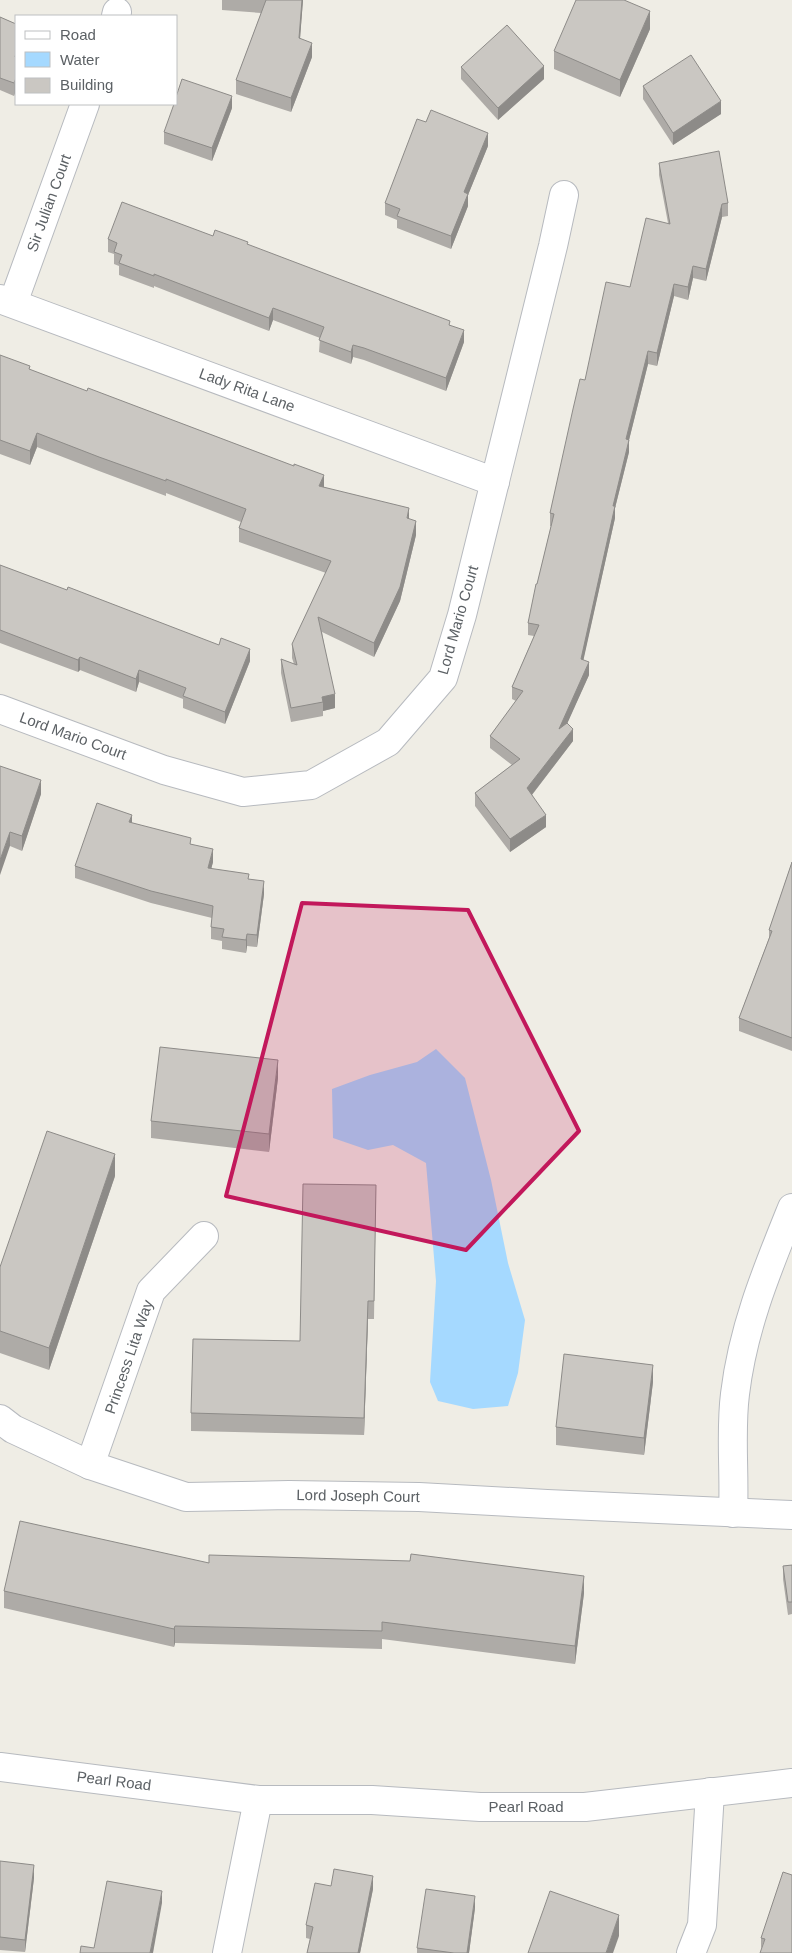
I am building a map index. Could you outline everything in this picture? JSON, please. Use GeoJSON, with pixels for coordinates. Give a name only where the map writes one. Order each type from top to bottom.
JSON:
{"type":"FeatureCollection","features":[{"type":"Feature","properties":{"kind":"street","name":"Sir Julian Court"},"geometry":{"type":"LineString","coordinates":[[6,301],[84,105]]}},
{"type":"Feature","properties":{"kind":"street","name":"Lord Mario Court"},"geometry":{"type":"LineString","coordinates":[[0,709],[164,770],[243,792],[311,786],[388,742],[443,678],[462,615],[564,195]]}},
{"type":"Feature","properties":{"kind":"street","name":"Lady Rita Lane"},"geometry":{"type":"LineString","coordinates":[[6,301],[495,482]]}},
{"type":"Feature","properties":{"kind":"street"},"geometry":{"type":"LineString","coordinates":[[733,1513],[733,1431],[739,1361],[756,1297],[792,1208]]}},
{"type":"Feature","properties":{"kind":"street","name":"Princess Lita Way"},"geometry":{"type":"LineString","coordinates":[[90,1465],[152,1291],[204,1236]]}},
{"type":"Feature","properties":{"kind":"street","name":"Lord Joseph Court"},"geometry":{"type":"LineString","coordinates":[[0,1419],[14,1429],[90,1465],[186,1497],[289,1495],[419,1496],[733,1513],[792,1514]]}},
{"type":"Feature","properties":{"kind":"street","name":"Pearl Road"},"geometry":{"type":"LineString","coordinates":[[0,1767],[258,1800],[372,1800],[480,1807],[586,1807],[792,1783]]}},
{"type":"Feature","properties":{"kind":"street"},"geometry":{"type":"LineString","coordinates":[[691,1953],[702,1924],[710,1792]]}},
{"type":"Feature","properties":{"kind":"street"},"geometry":{"type":"LineString","coordinates":[[227,1953],[258,1800]]}},
{"type":"Feature","properties":{"kind":"highlighted area"},"geometry":{"type":"Polygon","coordinates":[[[302,903],[468,910],[579,1131],[466,1250],[226,1196],[302,903]]]}},
{"type":"Feature","properties":{"kind":"water"},"geometry":{"type":"Polygon","coordinates":[[[436,1049],[465,1078],[491,1180],[508,1263],[525,1320],[518,1373],[508,1406],[473,1409],[438,1401],[430,1382],[436,1281],[426,1163],[393,1145],[368,1150],[333,1138],[332,1089],[370,1075],[417,1062],[436,1049]]]}},
{"type":"Feature","properties":{"kind":"building"},"geometry":{"type":"Polygon","coordinates":[[[266,0],[302,0],[299,38],[312,43],[291,98],[236,80],[266,0]]]}},
{"type":"Feature","properties":{"kind":"building"},"geometry":{"type":"Polygon","coordinates":[[[576,0],[624,0],[650,11],[620,80],[554,51],[576,0]]]}},
{"type":"Feature","properties":{"kind":"building"},"geometry":{"type":"Polygon","coordinates":[[[0,17],[15,24],[15,80],[14,83],[0,78],[0,17]]]}},
{"type":"Feature","properties":{"kind":"building"},"geometry":{"type":"Polygon","coordinates":[[[507,25],[544,66],[498,108],[461,67],[507,25]]]}},
{"type":"Feature","properties":{"kind":"building"},"geometry":{"type":"Polygon","coordinates":[[[691,55],[721,101],[673,133],[643,86],[691,55]]]}},
{"type":"Feature","properties":{"kind":"building"},"geometry":{"type":"Polygon","coordinates":[[[182,79],[232,96],[212,148],[164,132],[174,105],[178,105],[178,91],[182,79]]]}},
{"type":"Feature","properties":{"kind":"building"},"geometry":{"type":"Polygon","coordinates":[[[431,110],[488,133],[464,192],[468,194],[451,236],[397,216],[400,209],[385,203],[417,119],[426,122],[431,110]]]}},
{"type":"Feature","properties":{"kind":"building"},"geometry":{"type":"Polygon","coordinates":[[[719,151],[728,203],[722,204],[706,269],[693,266],[688,287],[674,284],[657,353],[648,351],[626,439],[629,440],[581,659],[589,662],[559,729],[567,723],[573,729],[527,788],[546,815],[510,839],[475,793],[520,759],[490,736],[523,691],[512,687],[539,625],[528,623],[554,514],[550,513],[573,409],[580,379],[585,380],[606,282],[630,287],[646,218],[670,224],[659,163],[719,151]]]}},
{"type":"Feature","properties":{"kind":"building"},"geometry":{"type":"Polygon","coordinates":[[[122,202],[213,236],[215,230],[450,321],[449,325],[464,330],[446,378],[364,348],[353,345],[351,352],[319,340],[324,327],[273,308],[269,318],[154,274],[154,276],[119,263],[122,255],[114,252],[117,243],[108,239],[122,202]]]}},
{"type":"Feature","properties":{"kind":"building"},"geometry":{"type":"Polygon","coordinates":[[[0,355],[30,366],[29,369],[87,391],[88,388],[294,466],[294,464],[324,475],[319,486],[409,508],[407,518],[416,521],[400,587],[374,643],[318,617],[335,694],[322,697],[323,702],[291,708],[281,659],[297,665],[292,644],[331,561],[239,528],[246,509],[166,479],[166,481],[37,433],[30,451],[0,440],[0,355]]]}},
{"type":"Feature","properties":{"kind":"building"},"geometry":{"type":"Polygon","coordinates":[[[0,565],[67,590],[68,587],[219,645],[221,638],[250,649],[225,712],[183,696],[186,688],[139,670],[136,679],[80,657],[78,660],[0,630],[0,565]]]}},
{"type":"Feature","properties":{"kind":"building"},"geometry":{"type":"Polygon","coordinates":[[[0,766],[41,780],[22,836],[10,832],[0,860],[0,766]]]}},
{"type":"Feature","properties":{"kind":"building"},"geometry":{"type":"Polygon","coordinates":[[[97,803],[132,815],[129,822],[191,838],[190,844],[213,849],[208,868],[249,874],[248,879],[264,881],[257,935],[247,934],[246,940],[222,937],[224,929],[211,927],[213,906],[151,891],[75,866],[97,803]]]}},
{"type":"Feature","properties":{"kind":"building"},"geometry":{"type":"Polygon","coordinates":[[[792,862],[792,1038],[739,1018],[772,931],[769,930],[792,862]]]}},
{"type":"Feature","properties":{"kind":"building"},"geometry":{"type":"Polygon","coordinates":[[[160,1047],[278,1060],[269,1134],[151,1121],[160,1047]]]}},
{"type":"Feature","properties":{"kind":"building"},"geometry":{"type":"Polygon","coordinates":[[[47,1131],[115,1154],[49,1348],[0,1331],[0,1267],[47,1131]]]}},
{"type":"Feature","properties":{"kind":"building"},"geometry":{"type":"Polygon","coordinates":[[[303,1184],[376,1185],[374,1301],[368,1301],[364,1418],[191,1413],[193,1339],[300,1341],[303,1184]]]}},
{"type":"Feature","properties":{"kind":"building"},"geometry":{"type":"Polygon","coordinates":[[[564,1354],[653,1365],[644,1438],[556,1427],[564,1354]]]}},
{"type":"Feature","properties":{"kind":"building"},"geometry":{"type":"Polygon","coordinates":[[[20,1521],[209,1563],[209,1555],[410,1561],[411,1554],[584,1576],[575,1646],[382,1622],[382,1631],[175,1626],[174,1629],[4,1591],[20,1521]]]}},
{"type":"Feature","properties":{"kind":"building"},"geometry":{"type":"Polygon","coordinates":[[[792,1565],[792,1602],[788,1602],[783,1566],[792,1565]]]}},
{"type":"Feature","properties":{"kind":"building"},"geometry":{"type":"Polygon","coordinates":[[[0,1861],[34,1865],[25,1940],[0,1937],[0,1861]]]}},
{"type":"Feature","properties":{"kind":"building"},"geometry":{"type":"Polygon","coordinates":[[[334,1869],[373,1876],[358,1953],[307,1953],[313,1927],[306,1925],[315,1883],[331,1886],[334,1869]]]}},
{"type":"Feature","properties":{"kind":"building"},"geometry":{"type":"Polygon","coordinates":[[[783,1872],[792,1875],[792,1953],[760,1953],[765,1939],[761,1938],[783,1872]]]}},
{"type":"Feature","properties":{"kind":"building"},"geometry":{"type":"Polygon","coordinates":[[[107,1881],[162,1891],[150,1953],[80,1953],[81,1946],[94,1948],[107,1881]]]}},
{"type":"Feature","properties":{"kind":"building"},"geometry":{"type":"Polygon","coordinates":[[[426,1889],[475,1896],[467,1953],[417,1948],[426,1889]]]}},
{"type":"Feature","properties":{"kind":"building"},"geometry":{"type":"Polygon","coordinates":[[[550,1891],[619,1915],[606,1953],[528,1953],[550,1891]]]}}]}
